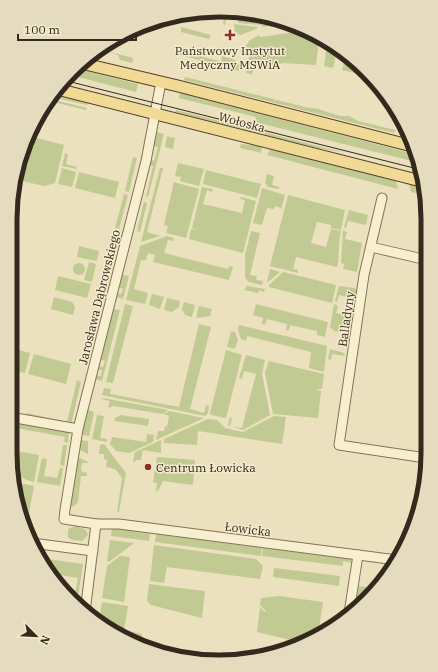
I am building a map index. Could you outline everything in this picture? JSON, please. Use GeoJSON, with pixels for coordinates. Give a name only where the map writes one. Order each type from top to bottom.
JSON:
{"type":"FeatureCollection","features":[{"type":"Feature","properties":{"kind":"main road","name":"Wołoska"},"geometry":{"type":"LineString","coordinates":[[89,65],[407,145]]}},
{"type":"Feature","properties":{"kind":"main road","name":"Wołoska"},"geometry":{"type":"LineString","coordinates":[[63,91],[417,180]]}},
{"type":"Feature","properties":{"kind":"street","name":"Jarosława Dąbrowskiego"},"geometry":{"type":"LineString","coordinates":[[64,519],[78,429],[146,161],[161,82]]}},
{"type":"Feature","properties":{"kind":"street","name":"Balladyny"},"geometry":{"type":"LineString","coordinates":[[382,198],[364,274],[339,445],[421,457]]}},
{"type":"Feature","properties":{"kind":"street"},"geometry":{"type":"LineString","coordinates":[[371,247],[421,259]]}},
{"type":"Feature","properties":{"kind":"street"},"geometry":{"type":"LineString","coordinates":[[17,418],[78,429]]}},
{"type":"Feature","properties":{"kind":"street","name":"Łowicka"},"geometry":{"type":"LineString","coordinates":[[64,519],[96,524],[119,524],[391,559]]}},
{"type":"Feature","properties":{"kind":"street"},"geometry":{"type":"LineString","coordinates":[[86,605],[96,524]]}},
{"type":"Feature","properties":{"kind":"street"},"geometry":{"type":"LineString","coordinates":[[39,544],[93,551]]}},
{"type":"Feature","properties":{"kind":"street"},"geometry":{"type":"LineString","coordinates":[[350,607],[358,555]]}},
{"type":"Feature","properties":{"kind":"green space"},"geometry":{"type":"Polygon","coordinates":[[[217,17],[226,17],[225,25],[223,24],[224,19],[217,17]]]}},
{"type":"Feature","properties":{"kind":"green space"},"geometry":{"type":"Polygon","coordinates":[[[239,18],[240,20],[262,22],[275,25],[262,27],[262,25],[238,23],[239,18]]]}},
{"type":"Feature","properties":{"kind":"green space"},"geometry":{"type":"Polygon","coordinates":[[[234,24],[258,28],[241,35],[235,33],[234,24]]]}},
{"type":"Feature","properties":{"kind":"green space"},"geometry":{"type":"Polygon","coordinates":[[[181,27],[211,35],[209,39],[181,32],[181,27]]]}},
{"type":"Feature","properties":{"kind":"green space"},"geometry":{"type":"Polygon","coordinates":[[[296,32],[308,38],[319,43],[316,65],[282,63],[270,69],[256,66],[252,74],[246,73],[249,56],[246,46],[250,40],[259,35],[260,37],[296,32]]]}},
{"type":"Feature","properties":{"kind":"green space"},"geometry":{"type":"Polygon","coordinates":[[[327,48],[336,55],[333,68],[324,66],[327,48]]]}},
{"type":"Feature","properties":{"kind":"green space"},"geometry":{"type":"Polygon","coordinates":[[[176,50],[219,61],[219,65],[176,54],[176,50]]]}},
{"type":"Feature","properties":{"kind":"green space"},"geometry":{"type":"Polygon","coordinates":[[[106,51],[133,58],[132,63],[120,60],[118,55],[106,51]]]}},
{"type":"Feature","properties":{"kind":"green space"},"geometry":{"type":"Polygon","coordinates":[[[222,56],[235,60],[240,66],[239,71],[221,66],[222,56]]]}},
{"type":"Feature","properties":{"kind":"green space"},"geometry":{"type":"Polygon","coordinates":[[[345,61],[360,74],[342,70],[345,61]]]}},
{"type":"Feature","properties":{"kind":"green space"},"geometry":{"type":"Polygon","coordinates":[[[82,70],[138,84],[136,92],[76,76],[82,70]]]}},
{"type":"Feature","properties":{"kind":"green space"},"geometry":{"type":"Polygon","coordinates":[[[185,77],[318,109],[340,116],[349,116],[358,121],[395,130],[394,133],[184,80],[185,77]]]}},
{"type":"Feature","properties":{"kind":"green space"},"geometry":{"type":"Polygon","coordinates":[[[180,93],[410,153],[412,161],[255,122],[256,117],[179,98],[180,93]]]}},
{"type":"Feature","properties":{"kind":"green space"},"geometry":{"type":"Polygon","coordinates":[[[59,96],[88,103],[87,105],[57,98],[59,96]]]}},
{"type":"Feature","properties":{"kind":"green space"},"geometry":{"type":"Polygon","coordinates":[[[56,100],[87,108],[86,110],[54,102],[56,100]]]}},
{"type":"Feature","properties":{"kind":"green space"},"geometry":{"type":"Polygon","coordinates":[[[176,110],[346,153],[309,146],[175,112],[176,110]]]}},
{"type":"Feature","properties":{"kind":"green space"},"geometry":{"type":"Polygon","coordinates":[[[157,132],[164,134],[148,197],[146,196],[153,166],[148,165],[150,160],[154,161],[158,147],[153,146],[157,132]]]}},
{"type":"Feature","properties":{"kind":"green space"},"geometry":{"type":"Polygon","coordinates":[[[167,136],[175,138],[173,149],[165,147],[167,136]]]}},
{"type":"Feature","properties":{"kind":"green space"},"geometry":{"type":"Polygon","coordinates":[[[34,137],[64,145],[55,183],[44,186],[22,181],[34,137]]]}},
{"type":"Feature","properties":{"kind":"green space"},"geometry":{"type":"Polygon","coordinates":[[[241,144],[262,146],[261,153],[240,148],[241,144]]]}},
{"type":"Feature","properties":{"kind":"green space"},"geometry":{"type":"Polygon","coordinates":[[[271,148],[396,181],[398,189],[267,155],[271,148]]]}},
{"type":"Feature","properties":{"kind":"green space"},"geometry":{"type":"Polygon","coordinates":[[[65,153],[68,154],[66,164],[77,167],[77,169],[62,166],[65,153]]]}},
{"type":"Feature","properties":{"kind":"green space"},"geometry":{"type":"Polygon","coordinates":[[[133,157],[137,158],[129,192],[125,191],[133,157]]]}},
{"type":"Feature","properties":{"kind":"green space"},"geometry":{"type":"Polygon","coordinates":[[[178,163],[204,169],[199,186],[180,181],[181,177],[175,176],[178,163]]]}},
{"type":"Feature","properties":{"kind":"green space"},"geometry":{"type":"Polygon","coordinates":[[[62,168],[76,172],[72,187],[58,184],[62,168]]]}},
{"type":"Feature","properties":{"kind":"green space"},"geometry":{"type":"Polygon","coordinates":[[[160,168],[163,168],[147,232],[160,236],[141,242],[160,168]]]}},
{"type":"Feature","properties":{"kind":"green space"},"geometry":{"type":"Polygon","coordinates":[[[206,170],[261,184],[257,198],[203,184],[206,170]]]}},
{"type":"Feature","properties":{"kind":"green space"},"geometry":{"type":"Polygon","coordinates":[[[79,172],[119,182],[115,198],[75,188],[79,172]]]}},
{"type":"Feature","properties":{"kind":"green space"},"geometry":{"type":"Polygon","coordinates":[[[267,174],[274,176],[272,185],[279,187],[279,189],[268,187],[265,183],[267,174]]]}},
{"type":"Feature","properties":{"kind":"green space"},"geometry":{"type":"Polygon","coordinates":[[[174,182],[199,189],[186,238],[166,233],[168,226],[164,225],[174,182]]]}},
{"type":"Feature","properties":{"kind":"green space"},"geometry":{"type":"Polygon","coordinates":[[[409,184],[418,187],[419,194],[411,192],[409,184]]]}},
{"type":"Feature","properties":{"kind":"green space"},"geometry":{"type":"Polygon","coordinates":[[[202,187],[213,189],[212,192],[207,190],[203,204],[242,213],[245,200],[240,199],[241,197],[256,201],[243,253],[189,239],[191,229],[198,230],[192,228],[202,187]]]}},
{"type":"Feature","properties":{"kind":"green space"},"geometry":{"type":"Polygon","coordinates":[[[262,188],[285,195],[281,211],[281,208],[275,206],[274,209],[267,208],[262,225],[253,223],[262,188]]]}},
{"type":"Feature","properties":{"kind":"green space"},"geometry":{"type":"Polygon","coordinates":[[[124,194],[128,195],[119,229],[115,228],[124,194]]]}},
{"type":"Feature","properties":{"kind":"green space"},"geometry":{"type":"Polygon","coordinates":[[[288,195],[345,210],[341,230],[331,228],[331,225],[317,222],[311,243],[326,247],[331,229],[341,231],[337,267],[296,257],[293,269],[298,270],[298,273],[270,266],[288,195]]]}},
{"type":"Feature","properties":{"kind":"green space"},"geometry":{"type":"Polygon","coordinates":[[[144,202],[147,203],[140,232],[137,231],[144,202]]]}},
{"type":"Feature","properties":{"kind":"green space"},"geometry":{"type":"Polygon","coordinates":[[[349,210],[368,215],[366,225],[348,221],[346,228],[344,227],[349,210]]]}},
{"type":"Feature","properties":{"kind":"green space"},"geometry":{"type":"Polygon","coordinates":[[[343,230],[347,232],[345,239],[362,243],[357,272],[343,269],[344,264],[341,263],[343,230]]]}},
{"type":"Feature","properties":{"kind":"green space"},"geometry":{"type":"Polygon","coordinates":[[[251,231],[260,233],[250,275],[257,276],[256,280],[263,281],[262,285],[249,282],[245,278],[245,255],[251,231]]]}},
{"type":"Feature","properties":{"kind":"green space"},"geometry":{"type":"Polygon","coordinates":[[[167,236],[174,238],[173,241],[168,240],[164,253],[228,269],[229,266],[233,267],[229,280],[153,262],[155,255],[148,253],[146,260],[141,260],[134,289],[148,293],[145,304],[126,300],[140,246],[167,236]]]}},
{"type":"Feature","properties":{"kind":"green space"},"geometry":{"type":"Polygon","coordinates":[[[79,246],[99,251],[97,261],[77,257],[79,246]]]}},
{"type":"Feature","properties":{"kind":"green space"},"geometry":{"type":"Polygon","coordinates":[[[89,262],[96,264],[92,282],[84,280],[89,262]]]}},
{"type":"Feature","properties":{"kind":"green space"},"geometry":{"type":"Polygon","coordinates":[[[79,263],[83,265],[85,269],[83,273],[79,275],[75,273],[73,269],[75,265],[79,263]]]}},
{"type":"Feature","properties":{"kind":"green space"},"geometry":{"type":"Polygon","coordinates":[[[270,269],[280,272],[268,282],[267,281],[270,269]]]}},
{"type":"Feature","properties":{"kind":"green space"},"geometry":{"type":"Polygon","coordinates":[[[283,272],[336,285],[332,303],[269,287],[269,285],[283,272]]]}},
{"type":"Feature","properties":{"kind":"green space"},"geometry":{"type":"Polygon","coordinates":[[[121,274],[129,276],[123,299],[115,297],[116,293],[121,294],[123,289],[118,287],[121,274]]]}},
{"type":"Feature","properties":{"kind":"green space"},"geometry":{"type":"Polygon","coordinates":[[[58,276],[91,284],[87,298],[55,290],[58,276]]]}},
{"type":"Feature","properties":{"kind":"green space"},"geometry":{"type":"Polygon","coordinates":[[[247,286],[265,289],[264,292],[259,290],[258,293],[244,290],[247,286]]]}},
{"type":"Feature","properties":{"kind":"green space"},"geometry":{"type":"Polygon","coordinates":[[[339,286],[355,288],[357,294],[351,338],[347,342],[345,341],[346,333],[334,331],[330,327],[334,304],[338,306],[336,313],[352,317],[356,299],[339,295],[337,302],[335,301],[339,286]]]}},
{"type":"Feature","properties":{"kind":"green space"},"geometry":{"type":"Polygon","coordinates":[[[152,294],[164,297],[160,309],[149,305],[152,294]]]}},
{"type":"Feature","properties":{"kind":"green space"},"geometry":{"type":"Polygon","coordinates":[[[54,297],[72,302],[75,307],[73,315],[51,309],[54,297]]]}},
{"type":"Feature","properties":{"kind":"green space"},"geometry":{"type":"Polygon","coordinates":[[[167,298],[180,301],[179,307],[172,312],[164,310],[167,298]]]}},
{"type":"Feature","properties":{"kind":"green space"},"geometry":{"type":"Polygon","coordinates":[[[184,302],[195,305],[192,317],[185,315],[182,309],[184,302]]]}},
{"type":"Feature","properties":{"kind":"green space"},"geometry":{"type":"Polygon","coordinates":[[[125,304],[133,306],[113,383],[106,382],[125,304]]]}},
{"type":"Feature","properties":{"kind":"green space"},"geometry":{"type":"Polygon","coordinates":[[[256,304],[328,322],[325,337],[317,335],[317,331],[290,325],[289,330],[286,330],[287,324],[267,319],[265,325],[262,324],[263,318],[253,315],[256,304]]]}},
{"type":"Feature","properties":{"kind":"green space"},"geometry":{"type":"Polygon","coordinates":[[[199,306],[212,309],[210,316],[196,318],[199,306]]]}},
{"type":"Feature","properties":{"kind":"green space"},"geometry":{"type":"Polygon","coordinates":[[[113,309],[120,310],[102,381],[94,379],[95,375],[101,376],[102,370],[97,369],[97,366],[103,367],[105,361],[99,359],[113,309]]]}},
{"type":"Feature","properties":{"kind":"green space"},"geometry":{"type":"Polygon","coordinates":[[[199,324],[211,327],[190,409],[204,413],[206,405],[209,406],[208,413],[205,416],[102,395],[104,388],[111,389],[110,394],[179,407],[199,324]]]}},
{"type":"Feature","properties":{"kind":"green space"},"geometry":{"type":"Polygon","coordinates":[[[239,325],[327,346],[324,372],[309,368],[311,352],[247,336],[246,341],[241,339],[238,330],[239,325]]]}},
{"type":"Feature","properties":{"kind":"green space"},"geometry":{"type":"Polygon","coordinates":[[[231,331],[235,332],[238,340],[235,349],[227,347],[231,331]]]}},
{"type":"Feature","properties":{"kind":"green space"},"geometry":{"type":"Polygon","coordinates":[[[330,349],[344,353],[345,356],[332,354],[331,360],[328,359],[330,349]]]}},
{"type":"Feature","properties":{"kind":"green space"},"geometry":{"type":"Polygon","coordinates":[[[17,350],[30,353],[25,373],[17,371],[17,350]]]}},
{"type":"Feature","properties":{"kind":"green space"},"geometry":{"type":"Polygon","coordinates":[[[226,350],[242,355],[226,418],[211,415],[210,413],[226,350]]]}},
{"type":"Feature","properties":{"kind":"green space"},"geometry":{"type":"Polygon","coordinates":[[[34,354],[71,364],[66,384],[28,374],[34,354]]]}},
{"type":"Feature","properties":{"kind":"green space"},"geometry":{"type":"Polygon","coordinates":[[[246,355],[265,360],[262,374],[270,415],[243,430],[232,426],[242,428],[256,374],[244,371],[242,379],[239,378],[246,355]]]}},
{"type":"Feature","properties":{"kind":"green space"},"geometry":{"type":"Polygon","coordinates":[[[269,361],[324,374],[322,389],[315,389],[321,391],[318,418],[273,414],[265,373],[269,361]]]}},
{"type":"Feature","properties":{"kind":"green space"},"geometry":{"type":"Polygon","coordinates":[[[77,380],[81,382],[71,425],[27,417],[27,413],[67,422],[77,380]]]}},
{"type":"Feature","properties":{"kind":"green space"},"geometry":{"type":"Polygon","coordinates":[[[103,398],[168,410],[163,414],[113,406],[108,408],[110,401],[101,399],[103,398]]]}},
{"type":"Feature","properties":{"kind":"green space"},"geometry":{"type":"Polygon","coordinates":[[[88,410],[94,412],[89,436],[82,435],[88,410]]]}},
{"type":"Feature","properties":{"kind":"green space"},"geometry":{"type":"Polygon","coordinates":[[[169,411],[204,418],[156,440],[158,431],[164,431],[165,426],[167,427],[169,416],[164,414],[169,411]]]}},
{"type":"Feature","properties":{"kind":"green space"},"geometry":{"type":"Polygon","coordinates":[[[97,415],[104,416],[100,438],[107,439],[107,442],[92,439],[97,415]]]}},
{"type":"Feature","properties":{"kind":"green space"},"geometry":{"type":"Polygon","coordinates":[[[121,415],[149,419],[148,426],[114,421],[115,418],[121,415]]]}},
{"type":"Feature","properties":{"kind":"green space"},"geometry":{"type":"Polygon","coordinates":[[[274,416],[286,417],[282,444],[198,431],[197,445],[164,443],[164,439],[208,419],[217,420],[225,428],[243,432],[274,416]]]}},
{"type":"Feature","properties":{"kind":"green space"},"geometry":{"type":"Polygon","coordinates":[[[230,417],[232,418],[230,426],[228,425],[230,417]]]}},
{"type":"Feature","properties":{"kind":"green space"},"geometry":{"type":"Polygon","coordinates":[[[17,422],[69,431],[68,443],[64,442],[65,437],[17,428],[17,422]]]}},
{"type":"Feature","properties":{"kind":"green space"},"geometry":{"type":"Polygon","coordinates":[[[147,434],[154,435],[153,442],[129,453],[116,451],[110,444],[112,437],[146,442],[147,434]]]}},
{"type":"Feature","properties":{"kind":"green space"},"geometry":{"type":"Polygon","coordinates":[[[81,440],[88,441],[88,454],[80,450],[81,440]]]}},
{"type":"Feature","properties":{"kind":"green space"},"geometry":{"type":"Polygon","coordinates":[[[161,440],[161,453],[143,450],[141,460],[136,460],[133,462],[135,452],[161,440]]]}},
{"type":"Feature","properties":{"kind":"green space"},"geometry":{"type":"Polygon","coordinates":[[[104,444],[126,473],[119,512],[117,512],[122,478],[115,469],[106,467],[107,460],[104,459],[104,454],[99,454],[100,445],[104,444]]]}},
{"type":"Feature","properties":{"kind":"green space"},"geometry":{"type":"Polygon","coordinates":[[[63,445],[67,445],[64,466],[60,465],[63,445]]]}},
{"type":"Feature","properties":{"kind":"green space"},"geometry":{"type":"Polygon","coordinates":[[[17,451],[39,455],[34,482],[18,475],[17,451]]]}},
{"type":"Feature","properties":{"kind":"green space"},"geometry":{"type":"Polygon","coordinates":[[[157,457],[195,460],[193,485],[163,481],[158,491],[152,489],[156,490],[157,483],[153,482],[157,457]]]}},
{"type":"Feature","properties":{"kind":"green space"},"geometry":{"type":"Polygon","coordinates":[[[42,458],[47,459],[44,476],[57,478],[60,468],[63,468],[60,486],[37,482],[42,458]]]}},
{"type":"Feature","properties":{"kind":"green space"},"geometry":{"type":"Polygon","coordinates":[[[80,458],[88,462],[82,463],[81,471],[87,473],[87,476],[81,476],[78,502],[73,507],[70,505],[78,459],[80,458]]]}},
{"type":"Feature","properties":{"kind":"green space"},"geometry":{"type":"Polygon","coordinates":[[[24,484],[34,486],[29,513],[26,513],[20,486],[24,484]]]}},
{"type":"Feature","properties":{"kind":"green space"},"geometry":{"type":"Polygon","coordinates":[[[76,526],[86,530],[88,535],[82,541],[72,540],[68,537],[68,529],[76,526]]]}},
{"type":"Feature","properties":{"kind":"green space"},"geometry":{"type":"Polygon","coordinates":[[[112,528],[150,534],[149,541],[111,536],[112,528]]]}},
{"type":"Feature","properties":{"kind":"green space"},"geometry":{"type":"Polygon","coordinates":[[[156,534],[262,548],[261,556],[155,542],[156,534]]]}},
{"type":"Feature","properties":{"kind":"green space"},"geometry":{"type":"Polygon","coordinates":[[[110,540],[134,543],[109,562],[107,561],[110,540]]]}},
{"type":"Feature","properties":{"kind":"green space"},"geometry":{"type":"Polygon","coordinates":[[[154,545],[256,559],[263,566],[260,579],[167,567],[164,583],[150,581],[154,545]]]}},
{"type":"Feature","properties":{"kind":"green space"},"geometry":{"type":"Polygon","coordinates":[[[263,548],[351,559],[352,563],[343,561],[343,566],[262,556],[263,548]]]}},
{"type":"Feature","properties":{"kind":"green space"},"geometry":{"type":"Polygon","coordinates":[[[120,556],[130,557],[124,602],[102,598],[107,566],[120,556]]]}},
{"type":"Feature","properties":{"kind":"green space"},"geometry":{"type":"Polygon","coordinates":[[[47,559],[83,564],[78,598],[70,589],[76,590],[78,578],[58,575],[47,559]]]}},
{"type":"Feature","properties":{"kind":"green space"},"geometry":{"type":"Polygon","coordinates":[[[274,568],[340,576],[339,586],[273,577],[274,568]]]}},
{"type":"Feature","properties":{"kind":"green space"},"geometry":{"type":"Polygon","coordinates":[[[149,584],[205,591],[202,618],[151,605],[147,601],[149,584]]]}},
{"type":"Feature","properties":{"kind":"green space"},"geometry":{"type":"Polygon","coordinates":[[[359,586],[367,587],[366,591],[356,601],[359,586]]]}},
{"type":"Feature","properties":{"kind":"green space"},"geometry":{"type":"Polygon","coordinates":[[[279,596],[323,602],[319,628],[294,641],[257,632],[260,607],[265,612],[266,611],[260,605],[261,598],[279,596]]]}},
{"type":"Feature","properties":{"kind":"green space"},"geometry":{"type":"Polygon","coordinates":[[[102,602],[128,606],[124,630],[142,634],[141,640],[118,628],[100,616],[102,602]]]}},
{"type":"Feature","properties":{"kind":"tram line"},"geometry":{"type":"LineString","coordinates":[[71,82],[414,168]]}},
{"type":"Feature","properties":{"kind":"place","name":"Państwowy Instytut Medyczny MSWiA"},"geometry":{"type":"Point","coordinates":[230,35]}},
{"type":"Feature","properties":{"kind":"place","name":"Centrum Łowicka"},"geometry":{"type":"Point","coordinates":[148,467]}}]}
